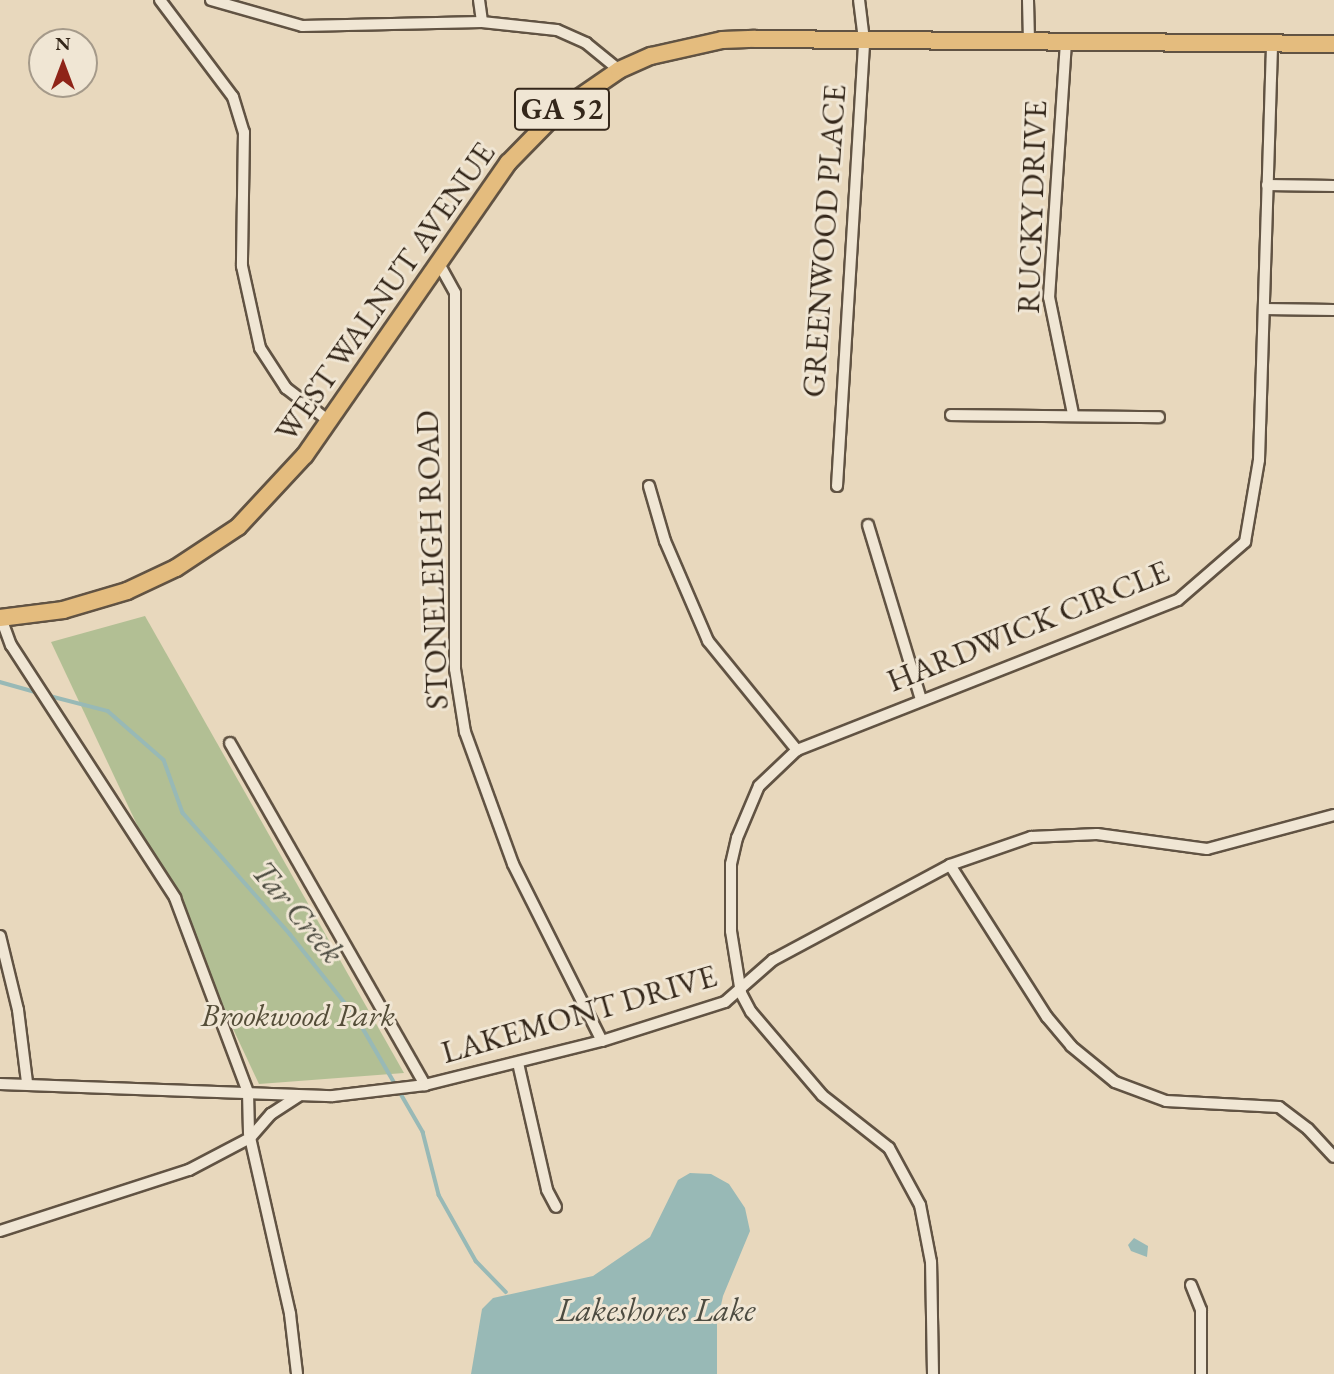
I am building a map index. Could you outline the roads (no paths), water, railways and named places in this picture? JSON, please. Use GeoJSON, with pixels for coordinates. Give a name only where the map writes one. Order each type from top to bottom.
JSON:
{"type":"FeatureCollection","features":[{"type":"Feature","properties":{"kind":"main road","name":"WEST WALNUT AVENUE"},"geometry":{"type":"LineString","coordinates":[[1,618],[96,602],[153,580],[199,554],[238,527],[279,487],[329,421],[508,163],[558,112],[619,70],[685,46],[722,40],[1334,44]]}},
{"type":"Feature","properties":{"kind":"street"},"geometry":{"type":"LineString","coordinates":[[160,0],[233,97],[244,132],[242,266],[260,348],[286,388],[329,421]]}},
{"type":"Feature","properties":{"kind":"street"},"geometry":{"type":"LineString","coordinates":[[211,0],[302,26],[482,22],[574,35],[619,70]]}},
{"type":"Feature","properties":{"kind":"street"},"geometry":{"type":"LineString","coordinates":[[479,0],[482,22]]}},
{"type":"Feature","properties":{"kind":"street","name":"GREENWOOD PLACE"},"geometry":{"type":"LineString","coordinates":[[837,486],[864,40],[859,0]]}},
{"type":"Feature","properties":{"kind":"street"},"geometry":{"type":"LineString","coordinates":[[1028,0],[1029,42]]}},
{"type":"Feature","properties":{"kind":"street","name":"RUCKY DRIVE"},"geometry":{"type":"LineString","coordinates":[[1066,42],[1049,296],[1073,414]]}},
{"type":"Feature","properties":{"kind":"street","name":"HARDWICK CIRCLE"},"geometry":{"type":"LineString","coordinates":[[741,993],[731,931],[731,864],[746,812],[759,786],[796,750],[1178,600],[1245,542],[1259,460],[1272,44]]}},
{"type":"Feature","properties":{"kind":"street"},"geometry":{"type":"LineString","coordinates":[[1267,185],[1334,186]]}},
{"type":"Feature","properties":{"kind":"street","name":"STONELEIGH ROAD"},"geometry":{"type":"LineString","coordinates":[[438,262],[455,293],[455,657],[465,732],[513,864],[602,1041]]}},
{"type":"Feature","properties":{"kind":"street"},"geometry":{"type":"LineString","coordinates":[[1264,309],[1334,310]]}},
{"type":"Feature","properties":{"kind":"street"},"geometry":{"type":"LineString","coordinates":[[951,415],[1073,414],[1159,417]]}},
{"type":"Feature","properties":{"kind":"street"},"geometry":{"type":"LineString","coordinates":[[649,486],[670,553],[708,640],[796,750]]}},
{"type":"Feature","properties":{"kind":"street"},"geometry":{"type":"LineString","coordinates":[[867,525],[921,699]]}},
{"type":"Feature","properties":{"kind":"street"},"geometry":{"type":"LineString","coordinates":[[1,618],[10,645],[175,898],[248,1092],[250,1138],[290,1314],[297,1374]]}},
{"type":"Feature","properties":{"kind":"street"},"geometry":{"type":"LineString","coordinates":[[230,743],[425,1085]]}},
{"type":"Feature","properties":{"kind":"street","name":"LAKEMONT DRIVE"},"geometry":{"type":"LineString","coordinates":[[0,1084],[27,1082],[332,1096],[425,1085],[602,1041],[726,1002],[741,993],[773,960],[950,865],[1031,837],[1061,832],[1207,849],[1334,815]]}},
{"type":"Feature","properties":{"kind":"street"},"geometry":{"type":"LineString","coordinates":[[950,865],[1047,1017],[1071,1046],[1115,1082],[1166,1101],[1279,1107],[1308,1129],[1334,1157]]}},
{"type":"Feature","properties":{"kind":"street"},"geometry":{"type":"LineString","coordinates":[[0,936],[18,1010],[27,1082]]}},
{"type":"Feature","properties":{"kind":"street"},"geometry":{"type":"LineString","coordinates":[[741,993],[751,1012],[822,1095],[889,1149],[920,1205],[931,1262],[933,1374]]}},
{"type":"Feature","properties":{"kind":"street"},"geometry":{"type":"LineString","coordinates":[[518,1063],[547,1190],[556,1207]]}},
{"type":"Feature","properties":{"kind":"street"},"geometry":{"type":"LineString","coordinates":[[0,1231],[189,1170],[250,1138],[271,1114],[302,1095]]}},
{"type":"Feature","properties":{"kind":"street"},"geometry":{"type":"LineString","coordinates":[[1191,1285],[1201,1310],[1201,1374]]}},
{"type":"Feature","properties":{"kind":"water","name":"Lakeshores Lake"},"geometry":{"type":"Polygon","coordinates":[[[690,1173],[711,1174],[729,1184],[745,1208],[750,1231],[723,1296],[717,1324],[717,1374],[471,1374],[482,1309],[493,1298],[593,1276],[650,1237],[678,1180],[690,1173]]]}},
{"type":"Feature","properties":{"kind":"water"},"geometry":{"type":"Polygon","coordinates":[[[1134,1238],[1148,1246],[1147,1257],[1131,1251],[1128,1245],[1134,1238]]]}},
{"type":"Feature","properties":{"kind":"waterway","name":"Tar Creek"},"geometry":{"type":"LineString","coordinates":[[0,682],[39,693]]}},
{"type":"Feature","properties":{"kind":"waterway","name":"Tar Creek"},"geometry":{"type":"LineString","coordinates":[[46,695],[108,711],[164,760],[183,813],[290,934],[357,1018],[423,1132],[439,1195],[476,1261],[506,1292]]}},
{"type":"Feature","properties":{"kind":"park label","name":"Brookwood Park"},"geometry":{"type":"Point","coordinates":[298,1015]}}]}
